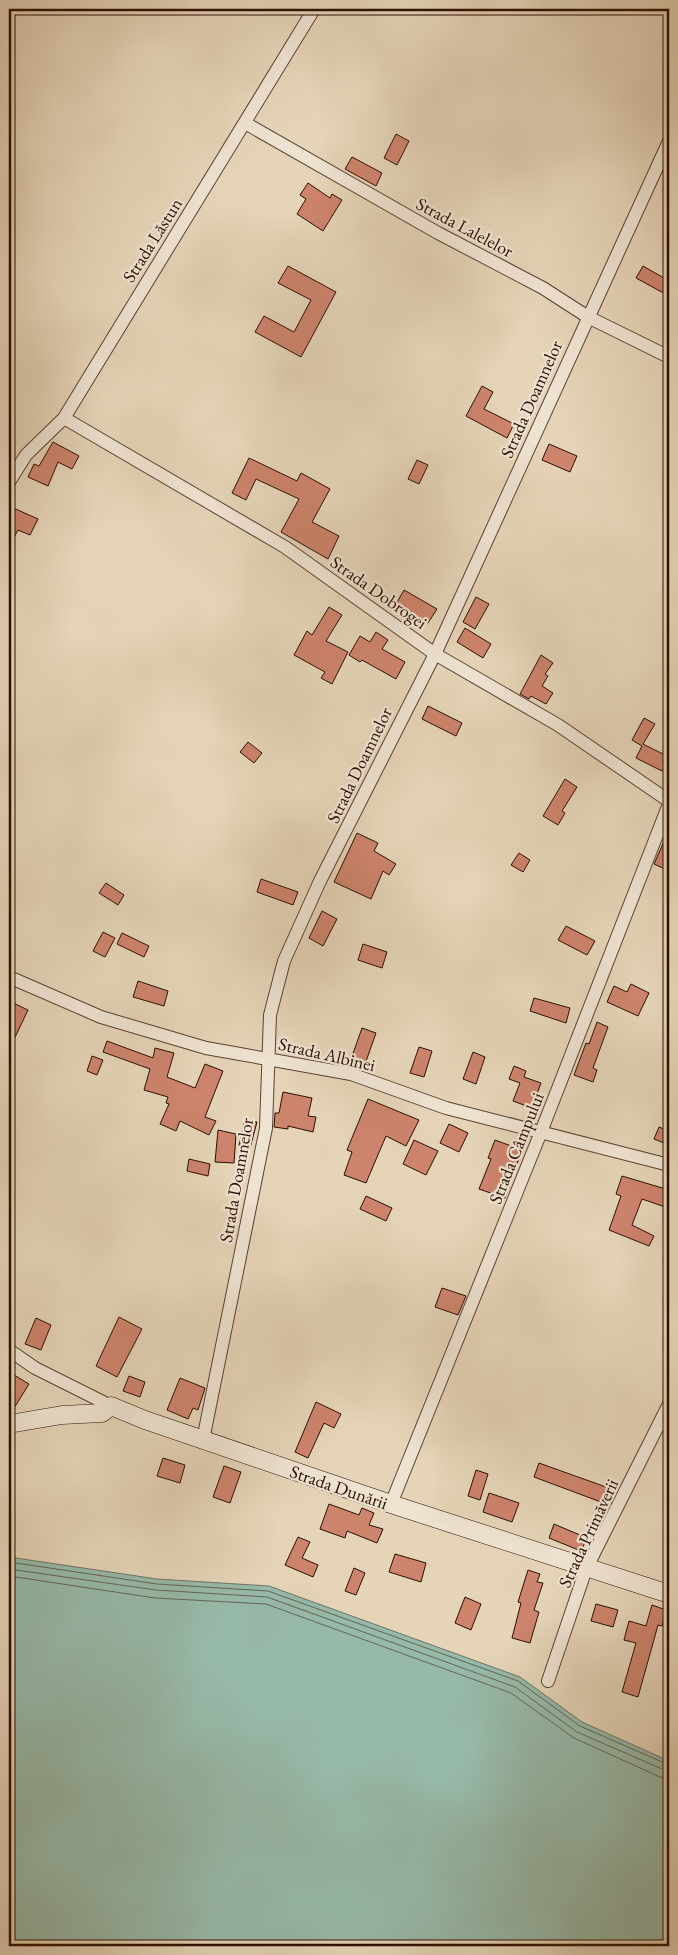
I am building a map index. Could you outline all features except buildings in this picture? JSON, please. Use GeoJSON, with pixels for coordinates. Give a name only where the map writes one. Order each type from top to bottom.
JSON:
{"type":"FeatureCollection","features":[{"type":"Feature","properties":{"kind":"main road","name":"Strada Dunării"},"geometry":{"type":"LineString","coordinates":[[111,1406],[202,1440],[391,1504],[586,1569],[669,1594]]}},
{"type":"Feature","properties":{"kind":"main road"},"geometry":{"type":"LineString","coordinates":[[9,1424],[62,1415],[102,1413],[111,1406]]}},
{"type":"Feature","properties":{"kind":"street","name":"Strada Lăstun"},"geometry":{"type":"LineString","coordinates":[[9,482],[26,455],[64,418],[314,9]]}},
{"type":"Feature","properties":{"kind":"street","name":"Strada Lalelelor"},"geometry":{"type":"LineString","coordinates":[[245,123],[438,234],[543,288],[588,317],[669,358]]}},
{"type":"Feature","properties":{"kind":"street","name":"Strada Doamnelor"},"geometry":{"type":"LineString","coordinates":[[202,1440],[266,1128],[270,1015],[284,961],[320,881],[435,654],[669,141]]}},
{"type":"Feature","properties":{"kind":"street","name":"Strada Dobrogei"},"geometry":{"type":"LineString","coordinates":[[64,418],[285,548],[435,654],[558,725],[669,802]]}},
{"type":"Feature","properties":{"kind":"street","name":"Strada Câmpului"},"geometry":{"type":"LineString","coordinates":[[391,1504],[541,1132],[669,802]]}},
{"type":"Feature","properties":{"kind":"street","name":"Strada Albinei"},"geometry":{"type":"LineString","coordinates":[[9,977],[101,1017],[206,1048],[351,1074],[446,1108],[669,1166]]}},
{"type":"Feature","properties":{"kind":"street"},"geometry":{"type":"LineString","coordinates":[[9,1350],[35,1368],[111,1406]]}},
{"type":"Feature","properties":{"kind":"street","name":"Strada Primăverii"},"geometry":{"type":"LineString","coordinates":[[548,1681],[586,1569],[669,1404]]}},
{"type":"Feature","properties":{"kind":"water"},"geometry":{"type":"Polygon","coordinates":[[[9,1557],[157,1579],[269,1586],[520,1677],[582,1722],[669,1761],[669,1946],[9,1946],[9,1557]]]}}]}
